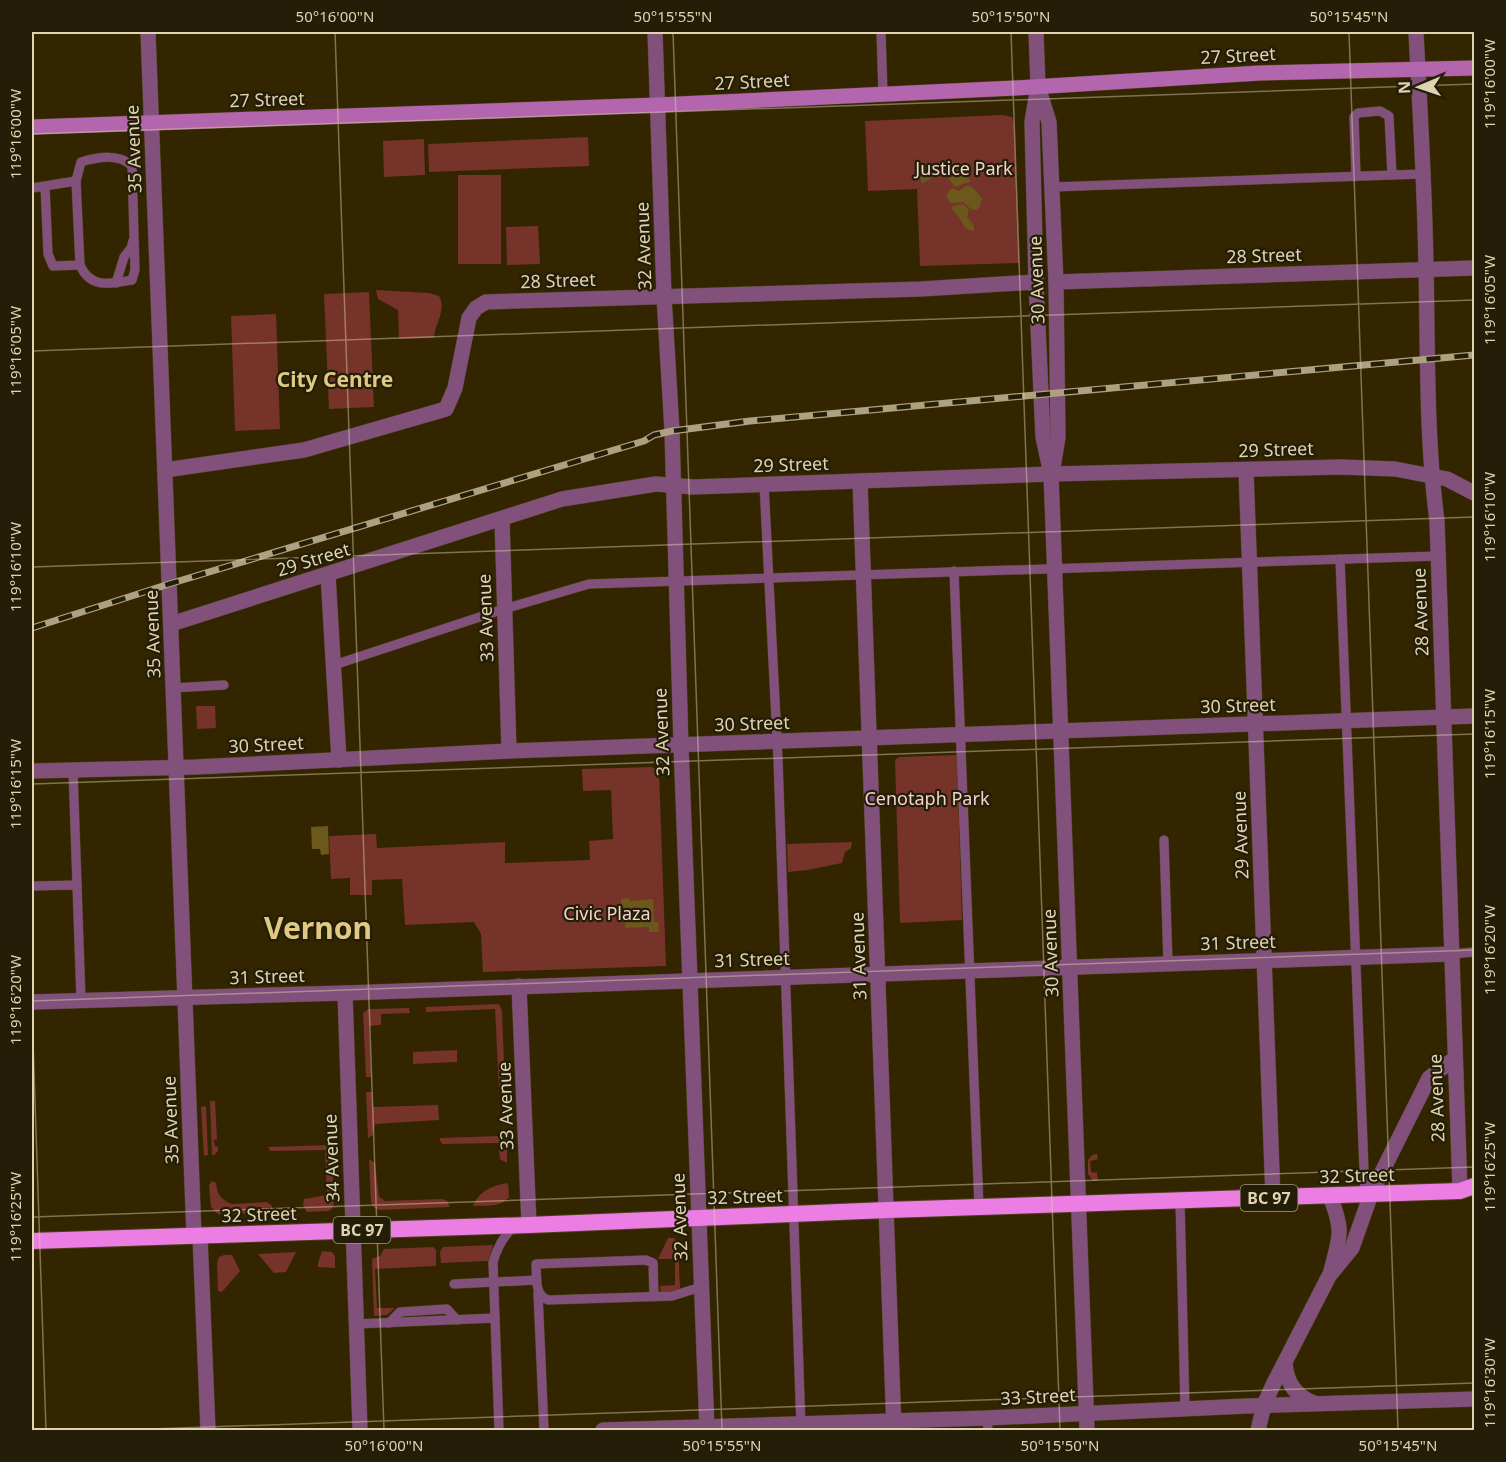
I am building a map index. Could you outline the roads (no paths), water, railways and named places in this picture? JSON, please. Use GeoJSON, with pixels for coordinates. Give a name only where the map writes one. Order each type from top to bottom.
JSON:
{"type":"FeatureCollection","features":[{"type":"Feature","properties":{"kind":"highway","name":"32 Street"},"geometry":{"type":"LineString","coordinates":[[32,1241],[1470,1191]]}},
{"type":"Feature","properties":{"kind":"main road","name":"27 Street"},"geometry":{"type":"LineString","coordinates":[[32,126],[658,105],[1260,73],[1474,68]]}},
{"type":"Feature","properties":{"kind":"street","name":"35 Avenue"},"geometry":{"type":"LineString","coordinates":[[147,32],[185,998],[208,1431]]}},
{"type":"Feature","properties":{"kind":"street","name":"32 Avenue"},"geometry":{"type":"LineString","coordinates":[[655,32],[664,296],[674,485],[681,746],[707,1429]]}},
{"type":"Feature","properties":{"kind":"street","name":"30 Avenue"},"geometry":{"type":"LineString","coordinates":[[1036,32],[1038,86],[1032,122],[1036,282],[1043,437],[1052,474]]}},
{"type":"Feature","properties":{"kind":"street","name":"28 Avenue"},"geometry":{"type":"LineString","coordinates":[[1416,32],[1426,269],[1426,360],[1431,475],[1437,521],[1454,1059],[1470,1191]]}},
{"type":"Feature","properties":{"kind":"street","name":"30 Avenue"},"geometry":{"type":"LineString","coordinates":[[1038,86],[1049,122],[1056,282],[1058,437],[1052,474],[1054,568],[1087,1431]]}},
{"type":"Feature","properties":{"kind":"street","name":"28 Street"},"geometry":{"type":"LineString","coordinates":[[1056,282],[1474,268]]}},
{"type":"Feature","properties":{"kind":"street","name":"28 Street"},"geometry":{"type":"LineString","coordinates":[[165,470],[304,450],[446,409],[455,388],[470,318],[476,308],[486,302],[921,289],[1036,282]]}},
{"type":"Feature","properties":{"kind":"street"},"geometry":{"type":"LineString","coordinates":[[1058,437],[1061,452],[1070,463],[1082,469],[1099,472]]}},
{"type":"Feature","properties":{"kind":"street","name":"29 Street"},"geometry":{"type":"LineString","coordinates":[[171,624],[562,499],[639,486],[693,487],[1099,472],[1340,467],[1395,469],[1431,475],[1448,479],[1474,493]]}},
{"type":"Feature","properties":{"kind":"street","name":"29 Avenue"},"geometry":{"type":"LineString","coordinates":[[1246,470],[1273,1198]]}},
{"type":"Feature","properties":{"kind":"street","name":"31 Avenue"},"geometry":{"type":"LineString","coordinates":[[860,481],[893,1426]]}},
{"type":"Feature","properties":{"kind":"street","name":"33 Avenue"},"geometry":{"type":"LineString","coordinates":[[501,519],[509,751]]}},
{"type":"Feature","properties":{"kind":"street"},"geometry":{"type":"LineString","coordinates":[[328,575],[339,760]]}},
{"type":"Feature","properties":{"kind":"street","name":"30 Street"},"geometry":{"type":"LineString","coordinates":[[32,771],[176,767],[509,751],[1474,716]]}},
{"type":"Feature","properties":{"kind":"street","name":"31 Street"},"geometry":{"type":"LineString","coordinates":[[32,1002],[1451,954]]}},
{"type":"Feature","properties":{"kind":"street","name":"33 Avenue"},"geometry":{"type":"LineString","coordinates":[[519,986],[522,1225]]}},
{"type":"Feature","properties":{"kind":"street","name":"34 Avenue"},"geometry":{"type":"LineString","coordinates":[[345,993],[360,1431]]}},
{"type":"Feature","properties":{"kind":"street"},"geometry":{"type":"LineString","coordinates":[[1329,1276],[1352,1248],[1368,1194],[1430,1077],[1454,1059]]}},
{"type":"Feature","properties":{"kind":"street"},"geometry":{"type":"LineString","coordinates":[[1258,1431],[1264,1406],[1329,1276],[1341,1234],[1339,1220],[1330,1196]]}},
{"type":"Feature","properties":{"kind":"street"},"geometry":{"type":"LineString","coordinates":[[1285,1362],[1286,1376],[1293,1389],[1303,1399],[1317,1404]]}},
{"type":"Feature","properties":{"kind":"street","name":"33 Street"},"geometry":{"type":"LineString","coordinates":[[603,1431],[988,1424],[1087,1414],[1474,1399]]}},
{"type":"Feature","properties":{"kind":"lane"},"geometry":{"type":"LineString","coordinates":[[881,32],[884,94]]}},
{"type":"Feature","properties":{"kind":"lane"},"geometry":{"type":"LineString","coordinates":[[1356,176],[1354,117],[1358,113],[1380,111],[1389,116],[1392,175]]}},
{"type":"Feature","properties":{"kind":"lane"},"geometry":{"type":"LineString","coordinates":[[110,157],[126,161],[132,166],[135,270],[132,280],[105,284],[95,282],[83,274],[80,265],[76,181],[81,162],[93,158],[110,157]]}},
{"type":"Feature","properties":{"kind":"lane"},"geometry":{"type":"LineString","coordinates":[[1052,187],[1422,174]]}},
{"type":"Feature","properties":{"kind":"lane"},"geometry":{"type":"LineString","coordinates":[[32,188],[76,181]]}},
{"type":"Feature","properties":{"kind":"lane"},"geometry":{"type":"LineString","coordinates":[[45,186],[48,254],[52,266],[80,265]]}},
{"type":"Feature","properties":{"kind":"lane"},"geometry":{"type":"LineString","coordinates":[[764,484],[777,741],[801,1427]]}},
{"type":"Feature","properties":{"kind":"lane"},"geometry":{"type":"LineString","coordinates":[[334,665],[504,609],[589,584],[1438,556]]}},
{"type":"Feature","properties":{"kind":"lane"},"geometry":{"type":"LineString","coordinates":[[1340,559],[1368,1194]]}},
{"type":"Feature","properties":{"kind":"lane"},"geometry":{"type":"LineString","coordinates":[[954,571],[979,1207]]}},
{"type":"Feature","properties":{"kind":"lane"},"geometry":{"type":"LineString","coordinates":[[173,688],[224,685]]}},
{"type":"Feature","properties":{"kind":"lane"},"geometry":{"type":"LineString","coordinates":[[73,770],[81,1000]]}},
{"type":"Feature","properties":{"kind":"lane"},"geometry":{"type":"LineString","coordinates":[[1164,840],[1168,964]]}},
{"type":"Feature","properties":{"kind":"lane"},"geometry":{"type":"LineString","coordinates":[[32,886],[77,885]]}},
{"type":"Feature","properties":{"kind":"lane","name":"31 Street"},"geometry":{"type":"LineString","coordinates":[[1451,954],[1474,952]]}},
{"type":"Feature","properties":{"kind":"lane"},"geometry":{"type":"LineString","coordinates":[[1179,1201],[1185,1409]]}},
{"type":"Feature","properties":{"kind":"lane"},"geometry":{"type":"LineString","coordinates":[[500,1431],[493,1262],[496,1251],[506,1234],[522,1225]]}},
{"type":"Feature","properties":{"kind":"lane"},"geometry":{"type":"LineString","coordinates":[[544,1431],[536,1264],[646,1260],[652,1263],[654,1297]]}},
{"type":"Feature","properties":{"kind":"lane"},"geometry":{"type":"LineString","coordinates":[[454,1284],[537,1280]]}},
{"type":"Feature","properties":{"kind":"lane"},"geometry":{"type":"LineString","coordinates":[[537,1291],[541,1298],[548,1300],[672,1296],[701,1287]]}},
{"type":"Feature","properties":{"kind":"lane"},"geometry":{"type":"LineString","coordinates":[[356,1324],[495,1318]]}},
{"type":"Feature","properties":{"kind":"railway"},"geometry":{"type":"LineString","coordinates":[[32,628],[672,431],[750,421],[1474,355]]}},
{"type":"Feature","properties":{"kind":"district","name":"City Centre"},"geometry":{"type":"Point","coordinates":[335,379]}},
{"type":"Feature","properties":{"kind":"district","name":"Vernon"},"geometry":{"type":"Point","coordinates":[318,927]}},
{"type":"Feature","properties":{"kind":"park label","name":"Justice Park"},"geometry":{"type":"Point","coordinates":[964,168]}},
{"type":"Feature","properties":{"kind":"park label","name":"Cenotaph Park"},"geometry":{"type":"Point","coordinates":[927,798]}},
{"type":"Feature","properties":{"kind":"park label","name":"Civic Plaza"},"geometry":{"type":"Point","coordinates":[607,913]}}]}
